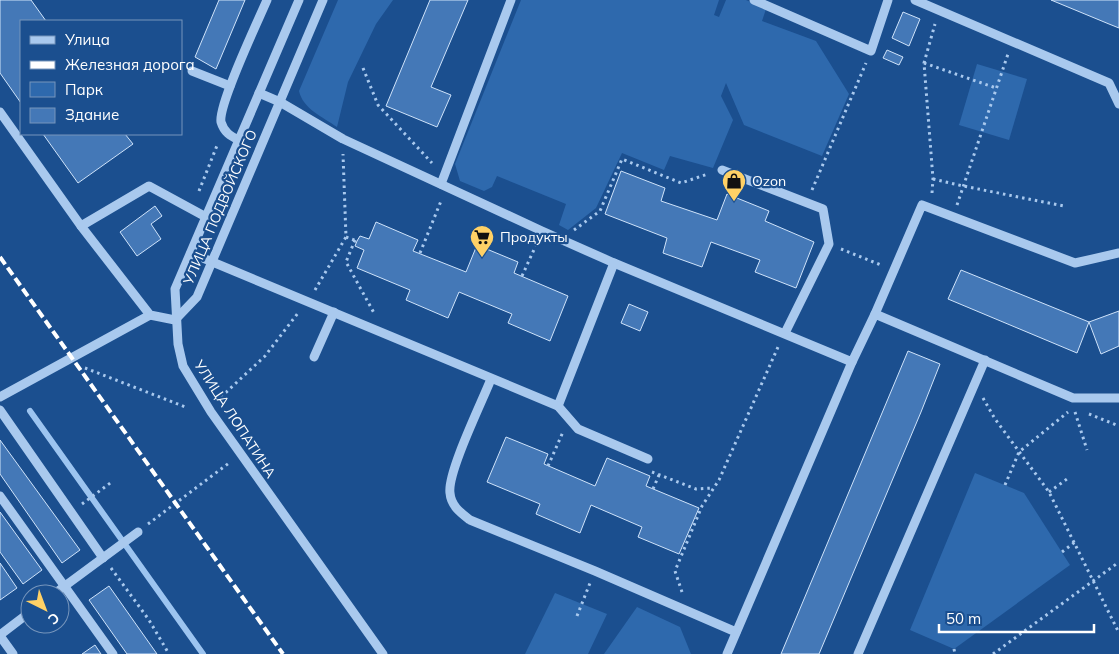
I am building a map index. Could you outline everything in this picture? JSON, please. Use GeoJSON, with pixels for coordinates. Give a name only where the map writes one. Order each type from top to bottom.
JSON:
{"type":"FeatureCollection","features":[{"type":"Feature","properties":{"kind":"street"},"geometry":{"type":"LineString","coordinates":[[239,140],[230,136],[223,129],[221,120],[230,86],[267,0]]}},
{"type":"Feature","properties":{"kind":"street","name":"УЛИЦА ПОДВОЙСКОГО"},"geometry":{"type":"LineString","coordinates":[[175,320],[175,289],[299,0]]}},
{"type":"Feature","properties":{"kind":"street","name":"УЛИЦА ПОДВОЙСКОГО"},"geometry":{"type":"LineString","coordinates":[[175,320],[197,297],[323,0]]}},
{"type":"Feature","properties":{"kind":"street"},"geometry":{"type":"LineString","coordinates":[[444,182],[511,0]]}},
{"type":"Feature","properties":{"kind":"street"},"geometry":{"type":"LineString","coordinates":[[754,0],[871,50],[888,0]]}},
{"type":"Feature","properties":{"kind":"street"},"geometry":{"type":"LineString","coordinates":[[915,0],[1109,83],[1119,104]]}},
{"type":"Feature","properties":{"kind":"street"},"geometry":{"type":"LineString","coordinates":[[192,71],[230,86]]}},
{"type":"Feature","properties":{"kind":"street"},"geometry":{"type":"LineString","coordinates":[[260,93],[280,102],[342,139],[444,182],[542,231],[852,362]]}},
{"type":"Feature","properties":{"kind":"street"},"geometry":{"type":"LineString","coordinates":[[0,112],[81,226],[150,315]]}},
{"type":"Feature","properties":{"kind":"street"},"geometry":{"type":"LineString","coordinates":[[722,170],[823,210],[829,244],[785,333]]}},
{"type":"Feature","properties":{"kind":"street"},"geometry":{"type":"LineString","coordinates":[[81,226],[149,186],[206,217]]}},
{"type":"Feature","properties":{"kind":"street"},"geometry":{"type":"LineString","coordinates":[[727,654],[852,362],[922,205],[1075,263],[1119,253]]}},
{"type":"Feature","properties":{"kind":"street"},"geometry":{"type":"LineString","coordinates":[[191,252],[558,406],[578,429],[648,459]]}},
{"type":"Feature","properties":{"kind":"street"},"geometry":{"type":"LineString","coordinates":[[558,406],[614,263]]}},
{"type":"Feature","properties":{"kind":"street"},"geometry":{"type":"LineString","coordinates":[[314,357],[334,312]]}},
{"type":"Feature","properties":{"kind":"street"},"geometry":{"type":"LineString","coordinates":[[875,314],[1073,398],[1119,398]]}},
{"type":"Feature","properties":{"kind":"street"},"geometry":{"type":"LineString","coordinates":[[0,397],[150,315],[175,320]]}},
{"type":"Feature","properties":{"kind":"street","name":"УЛИЦА ЛОПАТИНА"},"geometry":{"type":"LineString","coordinates":[[175,320],[183,366],[211,412],[383,654]]}},
{"type":"Feature","properties":{"kind":"street"},"geometry":{"type":"LineString","coordinates":[[858,654],[986,360]]}},
{"type":"Feature","properties":{"kind":"street"},"geometry":{"type":"LineString","coordinates":[[491,379],[452,474],[450,493],[456,509],[470,520],[595,570],[736,632]]}},
{"type":"Feature","properties":{"kind":"street"},"geometry":{"type":"LineString","coordinates":[[0,410],[106,556]]}},
{"type":"Feature","properties":{"kind":"street"},"geometry":{"type":"LineString","coordinates":[[0,496],[63,584]]}},
{"type":"Feature","properties":{"kind":"street"},"geometry":{"type":"LineString","coordinates":[[67,584],[138,532]]}},
{"type":"Feature","properties":{"kind":"street"},"geometry":{"type":"LineString","coordinates":[[70,594],[113,654]]}},
{"type":"Feature","properties":{"kind":"street"},"geometry":{"type":"LineString","coordinates":[[13,654],[0,635],[20,620]]}},
{"type":"Feature","properties":{"kind":"path"},"geometry":{"type":"LineString","coordinates":[[932,209],[933,179],[924,63],[938,10]]}},
{"type":"Feature","properties":{"kind":"path"},"geometry":{"type":"LineString","coordinates":[[953,217],[1012,42]]}},
{"type":"Feature","properties":{"kind":"path"},"geometry":{"type":"LineString","coordinates":[[806,203],[871,50]]}},
{"type":"Feature","properties":{"kind":"path"},"geometry":{"type":"LineString","coordinates":[[924,63],[996,88]]}},
{"type":"Feature","properties":{"kind":"path"},"geometry":{"type":"LineString","coordinates":[[363,68],[378,105],[444,182],[420,253]]}},
{"type":"Feature","properties":{"kind":"path"},"geometry":{"type":"LineString","coordinates":[[192,209],[223,129]]}},
{"type":"Feature","properties":{"kind":"path"},"geometry":{"type":"LineString","coordinates":[[221,397],[265,356],[308,301],[346,237],[342,139]]}},
{"type":"Feature","properties":{"kind":"path"},"geometry":{"type":"LineString","coordinates":[[561,239],[600,211],[622,159],[681,183],[722,170]]}},
{"type":"Feature","properties":{"kind":"path"},"geometry":{"type":"LineString","coordinates":[[933,179],[1064,206]]}},
{"type":"Feature","properties":{"kind":"path"},"geometry":{"type":"LineString","coordinates":[[522,276],[542,231]]}},
{"type":"Feature","properties":{"kind":"path"},"geometry":{"type":"LineString","coordinates":[[346,237],[356,241],[346,262],[385,334]]}},
{"type":"Feature","properties":{"kind":"path"},"geometry":{"type":"LineString","coordinates":[[829,244],[894,270]]}},
{"type":"Feature","properties":{"kind":"path"},"geometry":{"type":"LineString","coordinates":[[688,611],[675,571],[702,506],[719,480],[785,333]]}},
{"type":"Feature","properties":{"kind":"path"},"geometry":{"type":"LineString","coordinates":[[85,368],[188,408]]}},
{"type":"Feature","properties":{"kind":"path"},"geometry":{"type":"LineString","coordinates":[[975,385],[995,419],[1049,492],[1119,633]]}},
{"type":"Feature","properties":{"kind":"path"},"geometry":{"type":"LineString","coordinates":[[1005,485],[1019,452],[1074,408],[1087,450]]}},
{"type":"Feature","properties":{"kind":"path"},"geometry":{"type":"LineString","coordinates":[[548,466],[569,419]]}},
{"type":"Feature","properties":{"kind":"path"},"geometry":{"type":"LineString","coordinates":[[138,532],[240,454]]}},
{"type":"Feature","properties":{"kind":"path"},"geometry":{"type":"LineString","coordinates":[[648,459],[652,472],[696,489],[713,488]]}},
{"type":"Feature","properties":{"kind":"path"},"geometry":{"type":"LineString","coordinates":[[652,489],[659,474]]}},
{"type":"Feature","properties":{"kind":"path"},"geometry":{"type":"LineString","coordinates":[[1049,492],[1067,480]]}},
{"type":"Feature","properties":{"kind":"path"},"geometry":{"type":"LineString","coordinates":[[79,506],[113,481]]}},
{"type":"Feature","properties":{"kind":"path"},"geometry":{"type":"LineString","coordinates":[[1062,552],[1075,542]]}},
{"type":"Feature","properties":{"kind":"path"},"geometry":{"type":"LineString","coordinates":[[106,556],[169,654]]}},
{"type":"Feature","properties":{"kind":"path"},"geometry":{"type":"LineString","coordinates":[[993,654],[1119,562]]}},
{"type":"Feature","properties":{"kind":"path"},"geometry":{"type":"LineString","coordinates":[[576,616],[595,570]]}},
{"type":"Feature","properties":{"kind":"path"},"geometry":{"type":"LineString","coordinates":[[954,649],[955,654]]}},
{"type":"Feature","properties":{"kind":"green space"},"geometry":{"type":"Polygon","coordinates":[[[338,0],[393,0],[376,24],[348,82],[337,127],[309,108],[299,91],[338,0]]]}},
{"type":"Feature","properties":{"kind":"green space"},"geometry":{"type":"Polygon","coordinates":[[[521,0],[719,0],[714,15],[719,17],[726,0],[746,0],[766,9],[762,21],[816,41],[849,94],[822,156],[744,125],[726,83],[721,96],[733,120],[713,168],[670,156],[664,170],[622,153],[596,208],[568,230],[559,225],[566,204],[497,176],[492,187],[484,191],[460,181],[455,164],[521,0]]]}},
{"type":"Feature","properties":{"kind":"green space"},"geometry":{"type":"Polygon","coordinates":[[[977,64],[1027,79],[1009,140],[959,125],[977,64]]]}},
{"type":"Feature","properties":{"kind":"green space"},"geometry":{"type":"Polygon","coordinates":[[[975,473],[1024,493],[1070,565],[954,649],[910,630],[975,473]]]}},
{"type":"Feature","properties":{"kind":"green space"},"geometry":{"type":"Polygon","coordinates":[[[555,593],[607,614],[588,654],[525,654],[555,593]]]}},
{"type":"Feature","properties":{"kind":"green space"},"geometry":{"type":"Polygon","coordinates":[[[637,607],[680,627],[691,654],[604,654],[637,607]]]}},
{"type":"Feature","properties":{"kind":"building"},"geometry":{"type":"Polygon","coordinates":[[[0,0],[31,0],[45,20],[20,20],[20,102],[0,73],[0,0]]]}},
{"type":"Feature","properties":{"kind":"building"},"geometry":{"type":"Polygon","coordinates":[[[219,0],[245,0],[216,69],[195,57],[219,0]]]}},
{"type":"Feature","properties":{"kind":"building"},"geometry":{"type":"Polygon","coordinates":[[[430,0],[468,0],[431,87],[451,95],[437,127],[386,106],[430,0]]]}},
{"type":"Feature","properties":{"kind":"building"},"geometry":{"type":"Polygon","coordinates":[[[1051,0],[1119,0],[1119,28],[1109,24],[1051,0]]]}},
{"type":"Feature","properties":{"kind":"building"},"geometry":{"type":"Polygon","coordinates":[[[903,12],[920,19],[909,46],[892,38],[903,12]]]}},
{"type":"Feature","properties":{"kind":"building"},"geometry":{"type":"Polygon","coordinates":[[[887,50],[903,57],[899,65],[883,58],[887,50]]]}},
{"type":"Feature","properties":{"kind":"building"},"geometry":{"type":"Polygon","coordinates":[[[44,135],[126,135],[133,144],[78,183],[44,135]]]}},
{"type":"Feature","properties":{"kind":"building"},"geometry":{"type":"Polygon","coordinates":[[[621,171],[665,188],[661,201],[717,220],[727,194],[769,211],[765,221],[814,242],[796,288],[755,272],[760,260],[711,242],[702,267],[663,253],[667,238],[605,214],[621,171]]]}},
{"type":"Feature","properties":{"kind":"building"},"geometry":{"type":"Polygon","coordinates":[[[155,206],[162,216],[151,224],[161,239],[137,256],[120,232],[155,206]]]}},
{"type":"Feature","properties":{"kind":"building"},"geometry":{"type":"Polygon","coordinates":[[[376,222],[418,240],[413,251],[466,272],[477,245],[518,262],[514,273],[568,296],[550,341],[508,323],[512,314],[459,292],[448,318],[406,300],[410,290],[357,268],[364,250],[355,246],[357,241],[360,236],[369,239],[376,222]]]}},
{"type":"Feature","properties":{"kind":"building"},"geometry":{"type":"Polygon","coordinates":[[[961,270],[1089,322],[1077,353],[948,299],[961,270]]]}},
{"type":"Feature","properties":{"kind":"building"},"geometry":{"type":"Polygon","coordinates":[[[629,304],[648,312],[640,331],[621,323],[629,304]]]}},
{"type":"Feature","properties":{"kind":"building"},"geometry":{"type":"Polygon","coordinates":[[[1119,311],[1119,346],[1101,354],[1089,322],[1119,311]]]}},
{"type":"Feature","properties":{"kind":"building"},"geometry":{"type":"Polygon","coordinates":[[[908,351],[940,364],[921,412],[819,654],[781,654],[908,351]]]}},
{"type":"Feature","properties":{"kind":"building"},"geometry":{"type":"Polygon","coordinates":[[[506,437],[548,454],[544,464],[595,486],[607,458],[650,476],[646,486],[699,508],[679,554],[638,537],[642,527],[591,505],[580,533],[536,514],[540,504],[487,482],[506,437]]]}},
{"type":"Feature","properties":{"kind":"building"},"geometry":{"type":"Polygon","coordinates":[[[0,440],[80,550],[62,563],[0,474],[0,440]]]}},
{"type":"Feature","properties":{"kind":"building"},"geometry":{"type":"Polygon","coordinates":[[[0,512],[42,570],[23,584],[0,552],[0,512]]]}},
{"type":"Feature","properties":{"kind":"building"},"geometry":{"type":"Polygon","coordinates":[[[0,563],[17,588],[0,600],[0,563]]]}},
{"type":"Feature","properties":{"kind":"building"},"geometry":{"type":"Polygon","coordinates":[[[109,586],[157,654],[127,654],[89,600],[109,586]]]}},
{"type":"Feature","properties":{"kind":"building"},"geometry":{"type":"Polygon","coordinates":[[[95,645],[101,654],[82,654],[95,645]]]}},
{"type":"Feature","properties":{"kind":"waterway"},"geometry":{"type":"LineString","coordinates":[[30,411],[203,654]]}},
{"type":"Feature","properties":{"kind":"railway"},"geometry":{"type":"LineString","coordinates":[[0,257],[283,654]]}},
{"type":"Feature","properties":{"kind":"place","name":"Ozon"},"geometry":{"type":"Point","coordinates":[734,202]}},
{"type":"Feature","properties":{"kind":"place","name":"Продукты"},"geometry":{"type":"Point","coordinates":[482,258]}}]}
